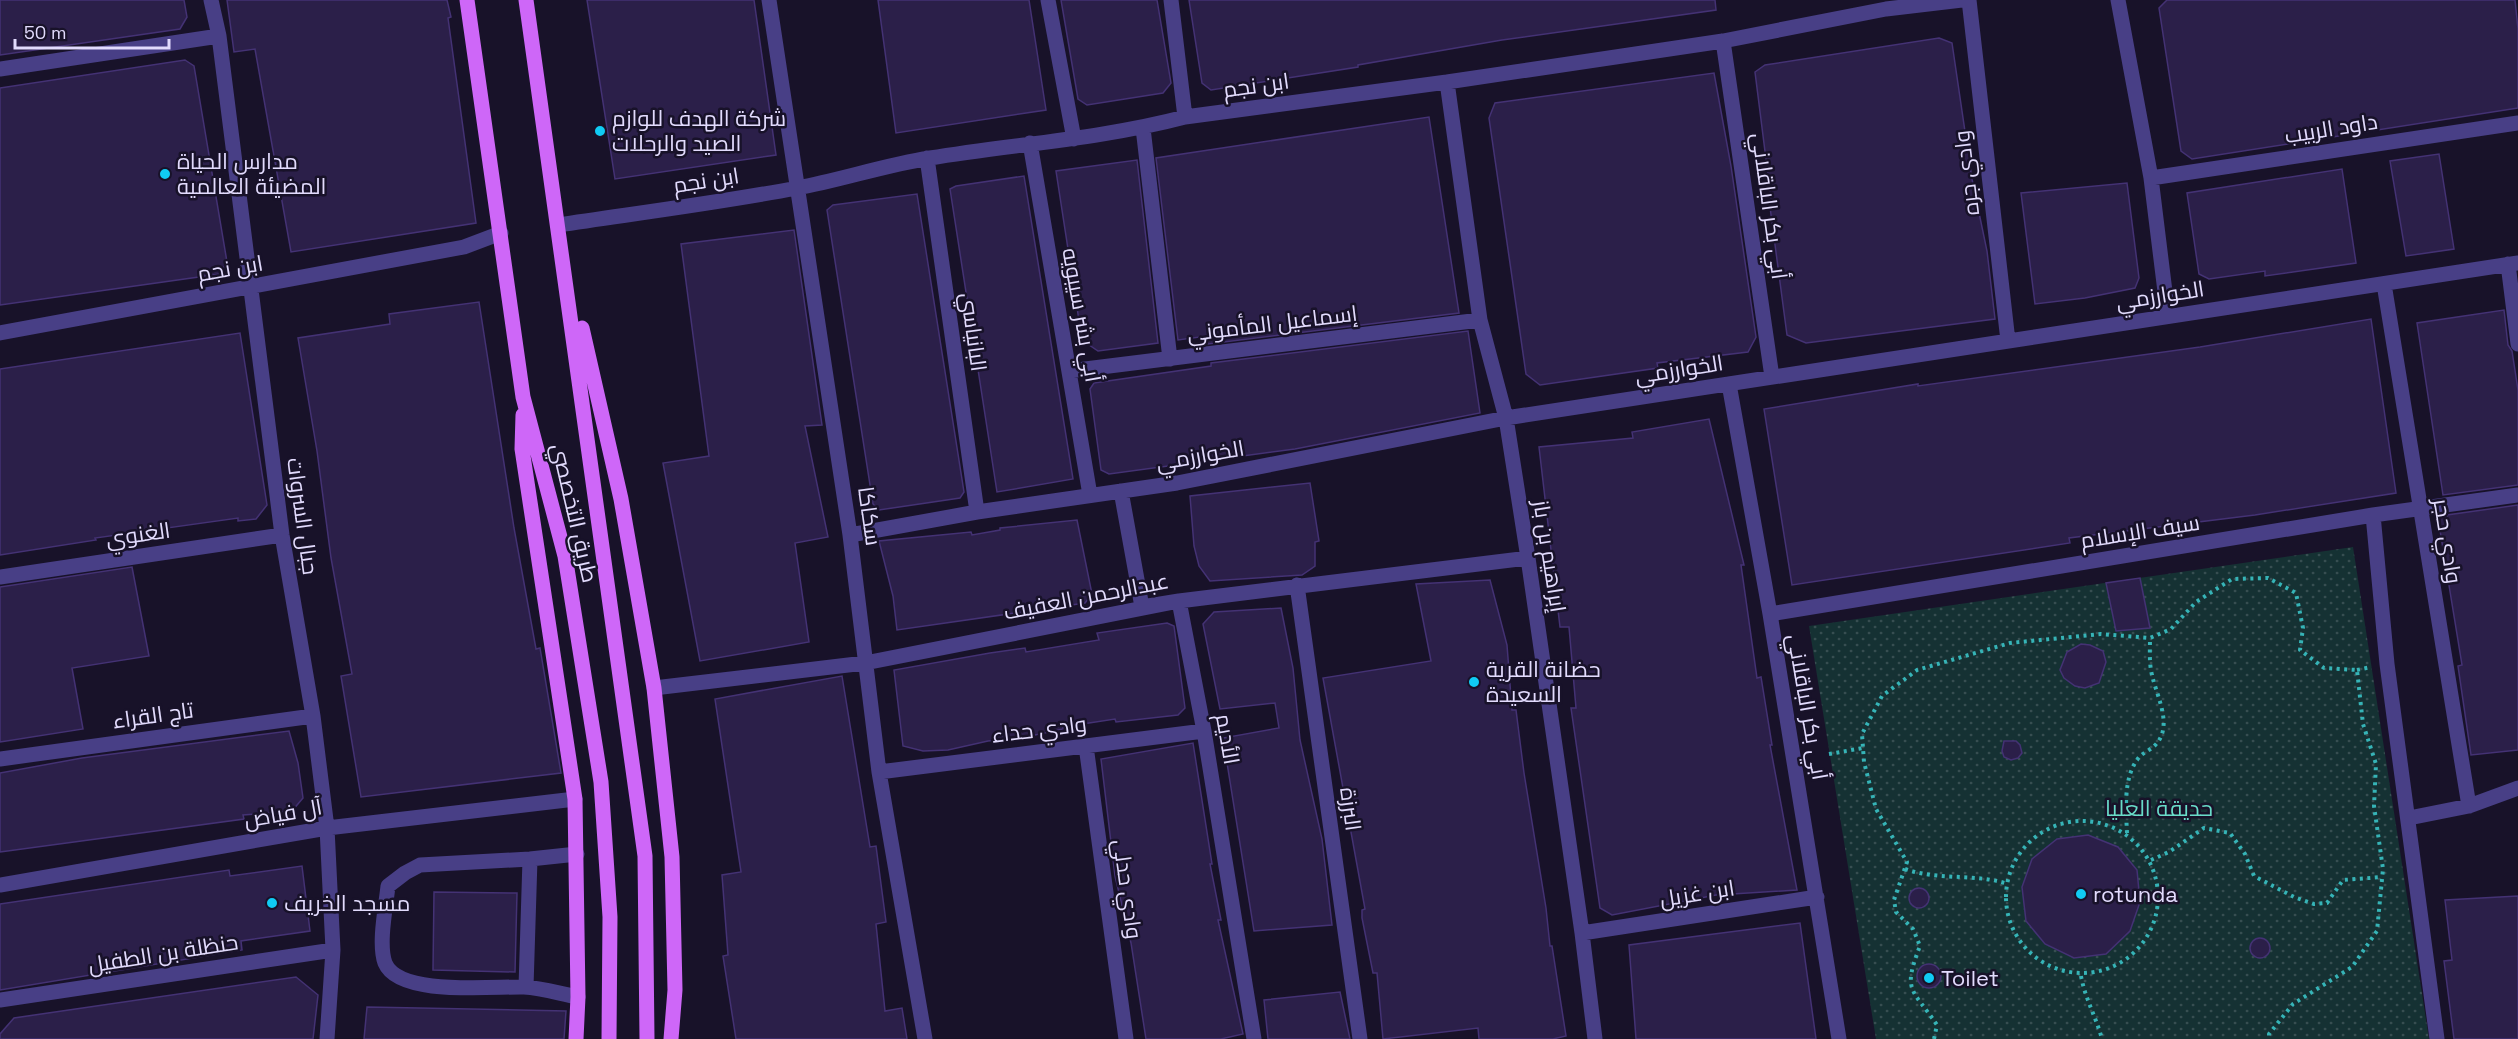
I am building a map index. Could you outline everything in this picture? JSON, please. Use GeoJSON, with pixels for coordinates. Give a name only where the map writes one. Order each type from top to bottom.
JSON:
{"type":"FeatureCollection","features":[{"type":"Feature","properties":{"kind":"main road","name":"طريق التخصصي"},"geometry":{"type":"LineString","coordinates":[[467,0],[523,397],[565,556],[601,782],[610,917],[609,1039]]}},
{"type":"Feature","properties":{"kind":"main road","name":"طريق التخصصي"},"geometry":{"type":"LineString","coordinates":[[526,0],[632,746],[645,856],[647,1039]]}},
{"type":"Feature","properties":{"kind":"main road"},"geometry":{"type":"LineString","coordinates":[[558,225],[621,499],[654,688],[672,857],[675,990],[671,1039]]}},
{"type":"Feature","properties":{"kind":"main road"},"geometry":{"type":"LineString","coordinates":[[523,397],[522,449],[574,799],[577,854],[576,1039]]}},
{"type":"Feature","properties":{"kind":"street","name":"جبال السروات"},"geometry":{"type":"LineString","coordinates":[[211,0],[219,36],[282,535],[313,716],[327,828],[333,950],[327,1039]]}},
{"type":"Feature","properties":{"kind":"street","name":"سكاكا"},"geometry":{"type":"LineString","coordinates":[[769,0],[850,535],[879,771],[925,1039]]}},
{"type":"Feature","properties":{"kind":"street"},"geometry":{"type":"LineString","coordinates":[[1048,0],[1074,139]]}},
{"type":"Feature","properties":{"kind":"street"},"geometry":{"type":"LineString","coordinates":[[1171,0],[1185,117]]}},
{"type":"Feature","properties":{"kind":"street","name":"ابن نجم"},"geometry":{"type":"LineString","coordinates":[[558,225],[798,188],[927,158],[1074,139],[1143,128],[1185,117],[1448,82],[1723,41],[1885,4],[1962,0]]}},
{"type":"Feature","properties":{"kind":"street","name":"وادي جره"},"geometry":{"type":"LineString","coordinates":[[1969,0],[2008,341]]}},
{"type":"Feature","properties":{"kind":"street"},"geometry":{"type":"LineString","coordinates":[[2118,0],[2151,178],[2168,316]]}},
{"type":"Feature","properties":{"kind":"street"},"geometry":{"type":"LineString","coordinates":[[0,69],[219,36]]}},
{"type":"Feature","properties":{"kind":"street","name":"أبي بكر الباقلاني"},"geometry":{"type":"LineString","coordinates":[[1723,41],[1772,377]]}},
{"type":"Feature","properties":{"kind":"street","name":"إبراهيم بن باز"},"geometry":{"type":"LineString","coordinates":[[1448,82],[1480,320],[1506,418],[1528,558],[1595,1039]]}},
{"type":"Feature","properties":{"kind":"street","name":"داود الربيب"},"geometry":{"type":"LineString","coordinates":[[2151,178],[2518,123]]}},
{"type":"Feature","properties":{"kind":"street"},"geometry":{"type":"LineString","coordinates":[[1143,128],[1170,359]]}},
{"type":"Feature","properties":{"kind":"street","name":"أبي بشر سيبويه"},"geometry":{"type":"LineString","coordinates":[[1030,143],[1090,495]]}},
{"type":"Feature","properties":{"kind":"street","name":"البانياسي"},"geometry":{"type":"LineString","coordinates":[[927,158],[977,512]]}},
{"type":"Feature","properties":{"kind":"street","name":"ابن نجم"},"geometry":{"type":"LineString","coordinates":[[0,333],[464,247],[501,234]]}},
{"type":"Feature","properties":{"kind":"street"},"geometry":{"type":"LineString","coordinates":[[2513,264],[2518,344]]}},
{"type":"Feature","properties":{"kind":"street","name":"الخوارزمي"},"geometry":{"type":"LineString","coordinates":[[850,535],[977,512],[1177,483],[1506,418],[2513,264]]}},
{"type":"Feature","properties":{"kind":"street","name":"وادي حجر"},"geometry":{"type":"LineString","coordinates":[[2384,284],[2469,806]]}},
{"type":"Feature","properties":{"kind":"street","name":"إسماعيل المأموني"},"geometry":{"type":"LineString","coordinates":[[1070,371],[1480,320]]}},
{"type":"Feature","properties":{"kind":"street","name":"أبي بكر الباقلاني"},"geometry":{"type":"LineString","coordinates":[[1729,384],[1770,614],[1839,1039]]}},
{"type":"Feature","properties":{"kind":"street"},"geometry":{"type":"LineString","coordinates":[[1121,490],[1142,607],[1179,601]]}},
{"type":"Feature","properties":{"kind":"street","name":"سيف الإسلام"},"geometry":{"type":"LineString","coordinates":[[1770,614],[2373,515],[2518,495]]}},
{"type":"Feature","properties":{"kind":"street"},"geometry":{"type":"LineString","coordinates":[[2373,515],[2387,664],[2437,1039]]}},
{"type":"Feature","properties":{"kind":"street","name":"الغنوي"},"geometry":{"type":"LineString","coordinates":[[0,577],[282,535]]}},
{"type":"Feature","properties":{"kind":"street","name":"عبدالرحمن العفيف"},"geometry":{"type":"LineString","coordinates":[[654,688],[865,663],[1179,601],[1528,558]]}},
{"type":"Feature","properties":{"kind":"street","name":"البرزة"},"geometry":{"type":"LineString","coordinates":[[1298,585],[1360,1039]]}},
{"type":"Feature","properties":{"kind":"street","name":"الأديم"},"geometry":{"type":"LineString","coordinates":[[1179,601],[1204,731],[1254,1039]]}},
{"type":"Feature","properties":{"kind":"street","name":"تاج القراء"},"geometry":{"type":"LineString","coordinates":[[0,759],[313,716]]}},
{"type":"Feature","properties":{"kind":"street","name":"وادي حداء"},"geometry":{"type":"LineString","coordinates":[[879,771],[1204,731]]}},
{"type":"Feature","properties":{"kind":"street","name":"وادي حدلي"},"geometry":{"type":"LineString","coordinates":[[1086,746],[1126,1039]]}},
{"type":"Feature","properties":{"kind":"street"},"geometry":{"type":"LineString","coordinates":[[2409,818],[2469,806],[2518,788]]}},
{"type":"Feature","properties":{"kind":"street","name":"آل فياض"},"geometry":{"type":"LineString","coordinates":[[0,885],[327,828],[574,799]]}},
{"type":"Feature","properties":{"kind":"street"},"geometry":{"type":"LineString","coordinates":[[577,854],[420,866],[405,873],[388,886],[382,945],[385,963],[393,974],[410,982],[473,989],[526,987],[578,997]]}},
{"type":"Feature","properties":{"kind":"street"},"geometry":{"type":"LineString","coordinates":[[526,987],[530,859]]}},
{"type":"Feature","properties":{"kind":"street","name":"ابن غزيل"},"geometry":{"type":"LineString","coordinates":[[1582,933],[1817,897]]}},
{"type":"Feature","properties":{"kind":"street","name":"حنظلة بن الطفيل"},"geometry":{"type":"LineString","coordinates":[[0,1000],[333,950]]}},
{"type":"Feature","properties":{"kind":"path"},"geometry":{"type":"LineString","coordinates":[[1934,1039],[1937,1025],[1911,991],[1911,970],[1920,946],[1913,929],[1896,912],[1894,900],[1907,862],[1876,809],[1864,762],[1862,734],[1882,696],[1917,670],[2010,643],[2101,634],[2150,638],[2171,629],[2196,602],[2232,579],[2268,578],[2296,593],[2303,628],[2300,650],[2324,668],[2357,670],[2363,724],[2376,764],[2374,806],[2382,877],[2377,931],[2352,967],[2293,1004],[2269,1034],[2269,1039]]}},
{"type":"Feature","properties":{"kind":"path"},"geometry":{"type":"LineString","coordinates":[[2127,833],[2126,808],[2129,782],[2137,759],[2153,749],[2162,733],[2162,710],[2151,673],[2150,638]]}},
{"type":"Feature","properties":{"kind":"path"},"geometry":{"type":"LineString","coordinates":[[1829,754],[1863,748]]}},
{"type":"Feature","properties":{"kind":"path"},"geometry":{"type":"LineString","coordinates":[[2073,820],[2086,820],[2127,833],[2151,860],[2159,887],[2156,915],[2142,940],[2118,968],[2081,976],[2049,967],[2026,952],[2010,928],[2006,893],[2014,864],[2031,839],[2050,828],[2073,820]]}},
{"type":"Feature","properties":{"kind":"path"},"geometry":{"type":"LineString","coordinates":[[2151,860],[2169,852],[2204,828],[2230,833],[2245,854],[2254,876],[2281,891],[2314,904],[2327,903],[2343,880],[2382,877]]}},
{"type":"Feature","properties":{"kind":"path"},"geometry":{"type":"LineString","coordinates":[[1905,869],[1921,875],[1990,878],[2008,884]]}},
{"type":"Feature","properties":{"kind":"path"},"geometry":{"type":"LineString","coordinates":[[2081,976],[2084,993],[2097,1018],[2102,1039]]}},
{"type":"Feature","properties":{"kind":"green space","name":"حديقة العليا"},"geometry":{"type":"Polygon","coordinates":[[[2353,547],[2429,1039],[1876,1039],[1809,626],[2353,547]]]}},
{"type":"Feature","properties":{"kind":"building"},"geometry":{"type":"Polygon","coordinates":[[[0,0],[184,0],[187,17],[180,29],[0,55],[0,0]]]}},
{"type":"Feature","properties":{"kind":"building"},"geometry":{"type":"Polygon","coordinates":[[[227,0],[447,0],[476,223],[291,252],[255,49],[234,52],[227,0]]]}},
{"type":"Feature","properties":{"kind":"building"},"geometry":{"type":"Polygon","coordinates":[[[587,0],[754,0],[776,155],[615,179],[587,0]]]}},
{"type":"Feature","properties":{"kind":"building"},"geometry":{"type":"Polygon","coordinates":[[[878,0],[1029,0],[1046,110],[896,133],[878,0]]]}},
{"type":"Feature","properties":{"kind":"building"},"geometry":{"type":"Polygon","coordinates":[[[1061,0],[1157,0],[1171,83],[1163,93],[1087,105],[1078,99],[1061,0]]]}},
{"type":"Feature","properties":{"kind":"building"},"geometry":{"type":"Polygon","coordinates":[[[1189,0],[1715,0],[1716,10],[1502,40],[1358,65],[1358,67],[1211,90],[1202,83],[1189,0]]]}},
{"type":"Feature","properties":{"kind":"building"},"geometry":{"type":"Polygon","coordinates":[[[2167,0],[2515,0],[2518,29],[2518,108],[2192,159],[2181,151],[2159,8],[2167,0]]]}},
{"type":"Feature","properties":{"kind":"building"},"geometry":{"type":"Polygon","coordinates":[[[1939,38],[1952,43],[1972,179],[1987,251],[1995,319],[1806,343],[1787,335],[1755,72],[1765,65],[1939,38]]]}},
{"type":"Feature","properties":{"kind":"building"},"geometry":{"type":"Polygon","coordinates":[[[185,60],[194,66],[227,262],[220,274],[0,305],[0,88],[185,60]]]}},
{"type":"Feature","properties":{"kind":"building"},"geometry":{"type":"Polygon","coordinates":[[[1714,73],[1731,166],[1756,337],[1748,352],[1657,363],[1658,368],[1540,385],[1526,374],[1489,118],[1495,103],[1714,73]]]}},
{"type":"Feature","properties":{"kind":"building"},"geometry":{"type":"Polygon","coordinates":[[[1429,117],[1459,313],[1208,344],[1207,336],[1178,340],[1156,158],[1429,117]]]}},
{"type":"Feature","properties":{"kind":"building"},"geometry":{"type":"Polygon","coordinates":[[[2439,154],[2454,249],[2406,256],[2390,161],[2439,154]]]}},
{"type":"Feature","properties":{"kind":"building"},"geometry":{"type":"Polygon","coordinates":[[[1137,160],[1158,343],[1098,351],[1082,340],[1056,171],[1137,160]]]}},
{"type":"Feature","properties":{"kind":"building"},"geometry":{"type":"Polygon","coordinates":[[[2342,169],[2356,263],[2265,276],[2265,271],[2209,279],[2199,274],[2187,193],[2342,169]]]}},
{"type":"Feature","properties":{"kind":"building"},"geometry":{"type":"Polygon","coordinates":[[[1024,176],[1073,479],[997,492],[950,189],[956,186],[1024,176]]]}},
{"type":"Feature","properties":{"kind":"building"},"geometry":{"type":"Polygon","coordinates":[[[2127,183],[2139,278],[2135,288],[2085,298],[2035,304],[2021,193],[2127,183]]]}},
{"type":"Feature","properties":{"kind":"building"},"geometry":{"type":"Polygon","coordinates":[[[917,194],[964,492],[960,498],[879,510],[873,504],[827,210],[833,205],[917,194]]]}},
{"type":"Feature","properties":{"kind":"building"},"geometry":{"type":"Polygon","coordinates":[[[794,230],[822,425],[805,426],[828,537],[795,543],[809,642],[700,661],[663,463],[709,456],[681,244],[794,230]]]}},
{"type":"Feature","properties":{"kind":"building"},"geometry":{"type":"Polygon","coordinates":[[[479,302],[514,528],[536,649],[540,648],[561,773],[361,797],[341,676],[352,674],[331,558],[317,451],[298,338],[390,324],[389,314],[479,302]]]}},
{"type":"Feature","properties":{"kind":"building"},"geometry":{"type":"Polygon","coordinates":[[[2504,310],[2508,345],[2512,351],[2518,390],[2518,485],[2443,495],[2417,323],[2504,310]]]}},
{"type":"Feature","properties":{"kind":"building"},"geometry":{"type":"Polygon","coordinates":[[[2371,319],[2396,493],[2255,515],[2069,538],[2070,543],[1792,585],[1764,409],[1918,384],[1918,386],[2200,347],[2371,319]]]}},
{"type":"Feature","properties":{"kind":"building"},"geometry":{"type":"Polygon","coordinates":[[[1468,331],[1480,413],[1295,449],[1109,474],[1101,470],[1090,389],[1094,383],[1211,366],[1211,363],[1468,331]]]}},
{"type":"Feature","properties":{"kind":"building"},"geometry":{"type":"Polygon","coordinates":[[[240,333],[267,505],[256,519],[238,521],[238,518],[95,538],[96,540],[0,555],[0,369],[240,333]]]}},
{"type":"Feature","properties":{"kind":"building"},"geometry":{"type":"Polygon","coordinates":[[[1709,419],[1744,565],[1741,565],[1757,678],[1761,677],[1772,745],[1770,745],[1797,890],[1716,895],[1612,915],[1600,908],[1571,708],[1576,708],[1569,627],[1560,627],[1539,447],[1633,438],[1632,432],[1709,419]]]}},
{"type":"Feature","properties":{"kind":"building"},"geometry":{"type":"Polygon","coordinates":[[[1310,483],[1319,541],[1315,542],[1315,566],[1302,575],[1210,581],[1199,566],[1194,546],[1190,496],[1310,483]]]}},
{"type":"Feature","properties":{"kind":"building"},"geometry":{"type":"Polygon","coordinates":[[[2518,505],[2518,750],[2471,755],[2458,666],[2462,665],[2438,518],[2518,505]]]}},
{"type":"Feature","properties":{"kind":"building"},"geometry":{"type":"Polygon","coordinates":[[[1077,520],[1092,594],[1085,603],[897,630],[893,596],[879,541],[971,532],[972,535],[1000,530],[1000,528],[1077,520]]]}},
{"type":"Feature","properties":{"kind":"building"},"geometry":{"type":"Polygon","coordinates":[[[132,567],[149,656],[72,668],[83,729],[0,742],[0,587],[132,567]]]}},
{"type":"Feature","properties":{"kind":"building"},"geometry":{"type":"Polygon","coordinates":[[[2140,578],[2150,628],[2116,631],[2106,583],[2140,578]]]}},
{"type":"Feature","properties":{"kind":"building"},"geometry":{"type":"Polygon","coordinates":[[[1490,580],[1507,645],[1512,710],[1516,710],[1550,946],[1552,946],[1566,1036],[1553,1039],[1479,1039],[1478,1028],[1383,1039],[1377,973],[1373,973],[1362,918],[1362,910],[1365,909],[1323,678],[1431,661],[1416,584],[1490,580]]]}},
{"type":"Feature","properties":{"kind":"building"},"geometry":{"type":"Polygon","coordinates":[[[1281,608],[1293,668],[1300,740],[1322,839],[1332,925],[1254,931],[1223,738],[1279,728],[1275,703],[1220,709],[1203,624],[1214,612],[1281,608]]]}},
{"type":"Feature","properties":{"kind":"building"},"geometry":{"type":"Polygon","coordinates":[[[1167,623],[1174,626],[1185,708],[1178,715],[1116,722],[1115,719],[948,750],[923,751],[903,746],[894,670],[990,653],[1025,648],[1026,652],[1099,640],[1097,633],[1167,623]]]}},
{"type":"Feature","properties":{"kind":"building"},"geometry":{"type":"Polygon","coordinates":[[[2081,644],[2103,651],[2106,662],[2099,683],[2085,688],[2075,686],[2064,678],[2060,670],[2067,652],[2081,644]]]}},
{"type":"Feature","properties":{"kind":"building"},"geometry":{"type":"Polygon","coordinates":[[[842,676],[870,847],[876,846],[886,922],[876,924],[885,1011],[902,1008],[907,1039],[736,1039],[723,956],[728,955],[722,875],[741,872],[715,699],[842,676]]]}},
{"type":"Feature","properties":{"kind":"building"},"geometry":{"type":"Polygon","coordinates":[[[289,731],[298,763],[303,798],[292,811],[243,815],[244,819],[0,852],[0,773],[82,758],[289,731]]]}},
{"type":"Feature","properties":{"kind":"building"},"geometry":{"type":"Polygon","coordinates":[[[2004,741],[2016,741],[2020,745],[2022,753],[2018,758],[2011,760],[2004,757],[2002,751],[2004,741]]]}},
{"type":"Feature","properties":{"kind":"building"},"geometry":{"type":"Polygon","coordinates":[[[1193,743],[1212,864],[1210,864],[1221,920],[1218,920],[1243,1034],[1221,1039],[1146,1039],[1131,943],[1115,876],[1101,759],[1193,743]]]}},
{"type":"Feature","properties":{"kind":"building","name":"rotunda"},"geometry":{"type":"Polygon","coordinates":[[[2088,835],[2118,847],[2137,870],[2140,902],[2130,931],[2106,954],[2074,958],[2045,944],[2026,921],[2022,887],[2032,859],[2057,839],[2088,835]]]}},
{"type":"Feature","properties":{"kind":"building"},"geometry":{"type":"Polygon","coordinates":[[[302,866],[310,931],[241,941],[242,950],[0,990],[0,904],[229,870],[230,876],[302,866]]]}},
{"type":"Feature","properties":{"kind":"building"},"geometry":{"type":"Polygon","coordinates":[[[1919,888],[1926,891],[1929,898],[1926,905],[1919,908],[1912,905],[1909,898],[1912,891],[1919,888]]]}},
{"type":"Feature","properties":{"kind":"building"},"geometry":{"type":"Polygon","coordinates":[[[434,892],[517,893],[515,972],[433,970],[434,892]]]}},
{"type":"Feature","properties":{"kind":"building"},"geometry":{"type":"Polygon","coordinates":[[[2518,896],[2518,1039],[2454,1039],[2444,961],[2452,960],[2445,900],[2518,896]]]}},
{"type":"Feature","properties":{"kind":"building"},"geometry":{"type":"Polygon","coordinates":[[[1800,923],[1816,1039],[1636,1039],[1629,945],[1800,923]]]}},
{"type":"Feature","properties":{"kind":"building"},"geometry":{"type":"Polygon","coordinates":[[[2260,938],[2267,941],[2270,948],[2267,955],[2260,958],[2253,955],[2250,948],[2253,941],[2260,938]]]}},
{"type":"Feature","properties":{"kind":"building","name":"Toilet"},"geometry":{"type":"Polygon","coordinates":[[[1929,964],[1934,965],[1940,971],[1940,981],[1934,987],[1929,988],[1924,987],[1918,981],[1917,976],[1918,971],[1924,965],[1929,964]]]}},
{"type":"Feature","properties":{"kind":"building"},"geometry":{"type":"Polygon","coordinates":[[[296,977],[318,995],[313,1039],[0,1039],[0,1034],[14,1018],[296,977]]]}},
{"type":"Feature","properties":{"kind":"building"},"geometry":{"type":"Polygon","coordinates":[[[1340,992],[1350,1039],[1268,1039],[1264,1000],[1340,992]]]}},
{"type":"Feature","properties":{"kind":"building"},"geometry":{"type":"Polygon","coordinates":[[[367,1007],[566,1011],[564,1039],[364,1039],[367,1007]]]}},
{"type":"Feature","properties":{"kind":"place","name":"شركة الهدف للوازم الصيد والرحلات"},"geometry":{"type":"Point","coordinates":[600,131]}},
{"type":"Feature","properties":{"kind":"place","name":"مدارس الحياة المضيئة العالمية"},"geometry":{"type":"Point","coordinates":[165,174]}},
{"type":"Feature","properties":{"kind":"place","name":"حضانة القرية السعيدة"},"geometry":{"type":"Point","coordinates":[1474,682]}},
{"type":"Feature","properties":{"kind":"place","name":"rotunda"},"geometry":{"type":"Point","coordinates":[2081,894]}},
{"type":"Feature","properties":{"kind":"place","name":"مسجد الخريف"},"geometry":{"type":"Point","coordinates":[272,903]}},
{"type":"Feature","properties":{"kind":"place","name":"Toilet"},"geometry":{"type":"Point","coordinates":[1929,978]}}]}
